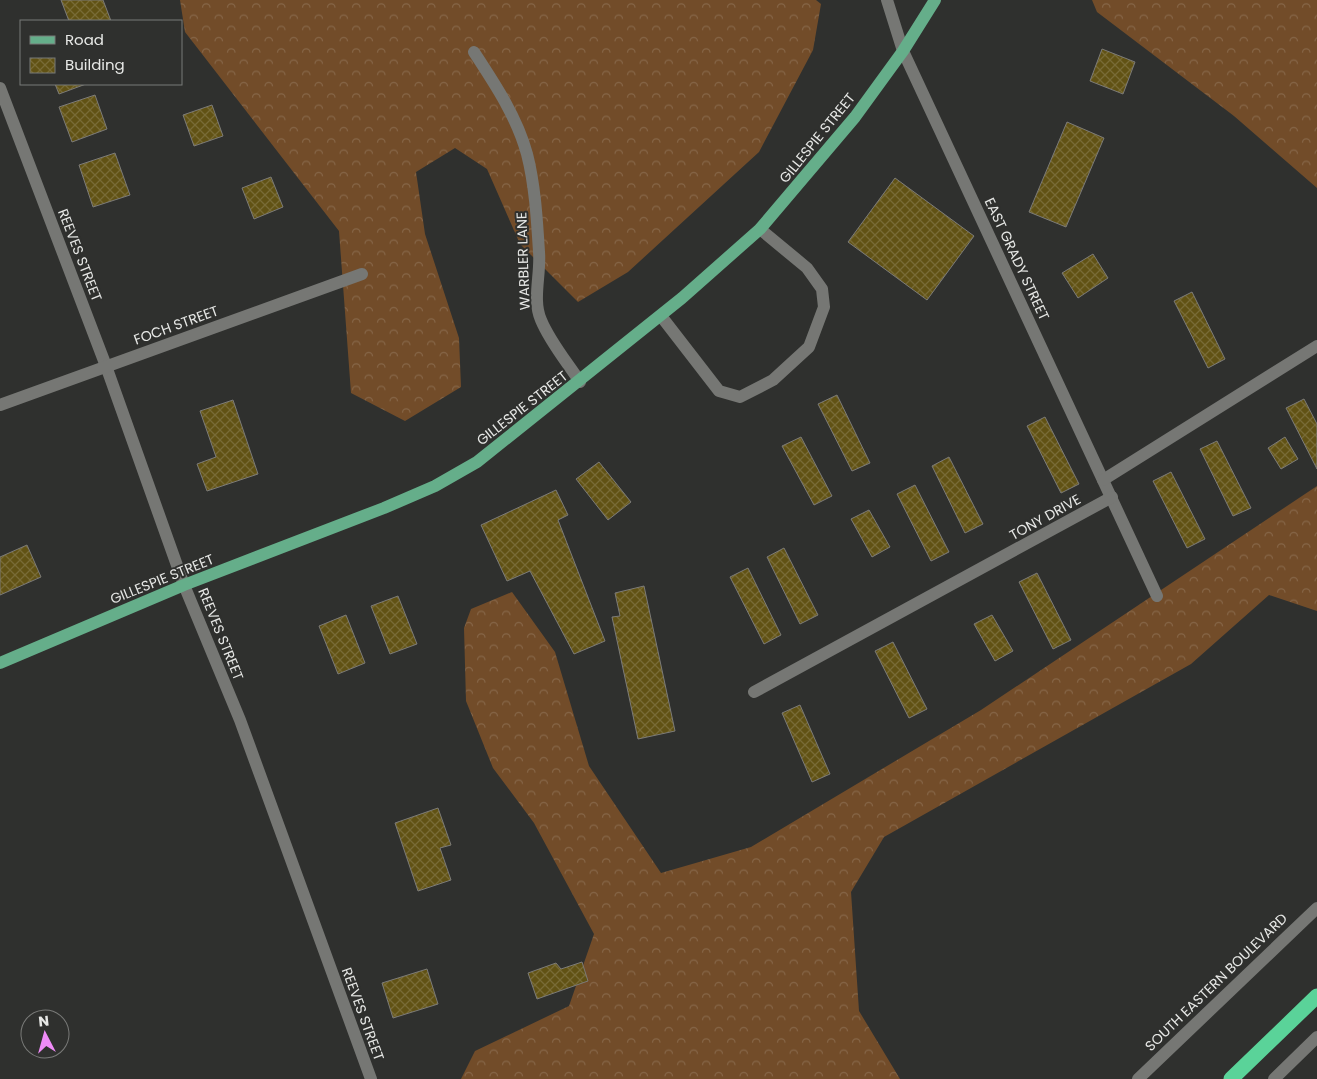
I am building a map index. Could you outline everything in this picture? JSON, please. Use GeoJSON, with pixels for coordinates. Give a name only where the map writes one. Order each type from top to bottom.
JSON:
{"type":"FeatureCollection","features":[{"type":"Feature","properties":{"kind":"highway"},"geometry":{"type":"LineString","coordinates":[[1230,1079],[1317,996]]}},
{"type":"Feature","properties":{"kind":"main road","name":"GILLESPIE STREET"},"geometry":{"type":"LineString","coordinates":[[0,662],[184,585],[435,486],[477,462],[661,316],[760,229],[854,118],[903,51],[935,0]]}},
{"type":"Feature","properties":{"kind":"street","name":"EAST GRADY STREET"},"geometry":{"type":"LineString","coordinates":[[887,0],[903,51],[1103,480]]}},
{"type":"Feature","properties":{"kind":"street","name":"WARBLER LANE"},"geometry":{"type":"LineString","coordinates":[[474,52],[497,87],[513,118],[527,154],[536,206],[540,262],[537,298],[541,320],[580,382]]}},
{"type":"Feature","properties":{"kind":"street","name":"REEVES STREET"},"geometry":{"type":"LineString","coordinates":[[0,88],[106,366],[184,585],[240,720],[371,1079]]}},
{"type":"Feature","properties":{"kind":"street"},"geometry":{"type":"LineString","coordinates":[[661,316],[719,391],[740,397],[773,380],[809,347],[824,307],[822,289],[807,268],[760,229]]}},
{"type":"Feature","properties":{"kind":"street","name":"FOCH STREET"},"geometry":{"type":"LineString","coordinates":[[0,405],[362,274]]}},
{"type":"Feature","properties":{"kind":"street"},"geometry":{"type":"LineString","coordinates":[[1157,596],[1103,480],[1317,346]]}},
{"type":"Feature","properties":{"kind":"street","name":"TONY DRIVE"},"geometry":{"type":"LineString","coordinates":[[754,692],[1112,498]]}},
{"type":"Feature","properties":{"kind":"street","name":"SOUTH EASTERN BOULEVARD"},"geometry":{"type":"LineString","coordinates":[[1138,1079],[1317,908]]}},
{"type":"Feature","properties":{"kind":"street"},"geometry":{"type":"LineString","coordinates":[[1274,1079],[1317,1037]]}},
{"type":"Feature","properties":{"kind":"green space"},"geometry":{"type":"Polygon","coordinates":[[[180,0],[816,0],[821,4],[813,50],[759,152],[628,272],[578,302],[520,244],[487,169],[455,148],[416,172],[425,234],[459,338],[461,387],[405,421],[351,393],[339,231],[185,32],[180,0]]]}},
{"type":"Feature","properties":{"kind":"green space"},"geometry":{"type":"Polygon","coordinates":[[[1092,0],[1317,0],[1317,188],[1234,116],[1097,12],[1092,0]]]}},
{"type":"Feature","properties":{"kind":"green space"},"geometry":{"type":"Polygon","coordinates":[[[1317,486],[1317,611],[1269,595],[1191,664],[884,837],[851,892],[859,1011],[900,1079],[461,1079],[475,1051],[569,1006],[594,934],[534,823],[493,768],[466,701],[464,628],[471,609],[512,592],[555,652],[589,766],[661,873],[751,847],[981,710],[1317,486]]]}},
{"type":"Feature","properties":{"kind":"building"},"geometry":{"type":"Polygon","coordinates":[[[61,0],[103,0],[111,20],[69,20],[61,0]]]}},
{"type":"Feature","properties":{"kind":"building"},"geometry":{"type":"Polygon","coordinates":[[[1102,49],[1135,62],[1123,94],[1090,81],[1102,49]]]}},
{"type":"Feature","properties":{"kind":"building"},"geometry":{"type":"Polygon","coordinates":[[[55,85],[83,85],[59,94],[55,85]]]}},
{"type":"Feature","properties":{"kind":"building"},"geometry":{"type":"Polygon","coordinates":[[[95,95],[107,129],[72,142],[59,107],[95,95]]]}},
{"type":"Feature","properties":{"kind":"building"},"geometry":{"type":"Polygon","coordinates":[[[212,105],[223,136],[194,146],[183,115],[212,105]]]}},
{"type":"Feature","properties":{"kind":"building"},"geometry":{"type":"Polygon","coordinates":[[[1067,122],[1104,138],[1066,227],[1029,212],[1067,122]]]}},
{"type":"Feature","properties":{"kind":"building"},"geometry":{"type":"Polygon","coordinates":[[[115,153],[130,195],[93,207],[79,165],[115,153]]]}},
{"type":"Feature","properties":{"kind":"building"},"geometry":{"type":"Polygon","coordinates":[[[271,177],[283,207],[254,219],[242,188],[271,177]]]}},
{"type":"Feature","properties":{"kind":"building"},"geometry":{"type":"Polygon","coordinates":[[[895,178],[974,236],[927,300],[848,242],[895,178]]]}},
{"type":"Feature","properties":{"kind":"building"},"geometry":{"type":"Polygon","coordinates":[[[1093,254],[1108,278],[1078,298],[1062,273],[1093,254]]]}},
{"type":"Feature","properties":{"kind":"building"},"geometry":{"type":"Polygon","coordinates":[[[1192,292],[1225,359],[1208,368],[1174,301],[1192,292]]]}},
{"type":"Feature","properties":{"kind":"building"},"geometry":{"type":"Polygon","coordinates":[[[837,395],[870,463],[852,471],[818,404],[837,395]]]}},
{"type":"Feature","properties":{"kind":"building"},"geometry":{"type":"Polygon","coordinates":[[[1304,399],[1317,424],[1317,469],[1286,408],[1304,399]]]}},
{"type":"Feature","properties":{"kind":"building"},"geometry":{"type":"Polygon","coordinates":[[[233,400],[258,474],[207,491],[197,464],[216,457],[200,411],[233,400]]]}},
{"type":"Feature","properties":{"kind":"building"},"geometry":{"type":"Polygon","coordinates":[[[1045,417],[1079,484],[1061,493],[1027,426],[1045,417]]]}},
{"type":"Feature","properties":{"kind":"building"},"geometry":{"type":"Polygon","coordinates":[[[801,437],[832,496],[814,505],[782,446],[801,437]]]}},
{"type":"Feature","properties":{"kind":"building"},"geometry":{"type":"Polygon","coordinates":[[[1285,437],[1298,459],[1281,469],[1268,448],[1285,437]]]}},
{"type":"Feature","properties":{"kind":"building"},"geometry":{"type":"Polygon","coordinates":[[[1217,441],[1251,508],[1233,516],[1200,449],[1217,441]]]}},
{"type":"Feature","properties":{"kind":"building"},"geometry":{"type":"Polygon","coordinates":[[[949,457],[983,524],[965,533],[932,466],[949,457]]]}},
{"type":"Feature","properties":{"kind":"building"},"geometry":{"type":"Polygon","coordinates":[[[599,462],[631,502],[608,520],[576,479],[599,462]]]}},
{"type":"Feature","properties":{"kind":"building"},"geometry":{"type":"Polygon","coordinates":[[[1171,472],[1205,539],[1187,548],[1153,481],[1171,472]]]}},
{"type":"Feature","properties":{"kind":"building"},"geometry":{"type":"Polygon","coordinates":[[[915,485],[949,552],[931,561],[897,494],[915,485]]]}},
{"type":"Feature","properties":{"kind":"building"},"geometry":{"type":"Polygon","coordinates":[[[556,490],[568,515],[558,520],[605,641],[574,654],[530,571],[507,581],[481,525],[556,490]]]}},
{"type":"Feature","properties":{"kind":"building"},"geometry":{"type":"Polygon","coordinates":[[[869,510],[890,547],[872,557],[851,519],[869,510]]]}},
{"type":"Feature","properties":{"kind":"building"},"geometry":{"type":"Polygon","coordinates":[[[27,545],[41,577],[0,595],[0,557],[27,545]]]}},
{"type":"Feature","properties":{"kind":"building"},"geometry":{"type":"Polygon","coordinates":[[[784,548],[818,615],[800,624],[767,557],[784,548]]]}},
{"type":"Feature","properties":{"kind":"building"},"geometry":{"type":"Polygon","coordinates":[[[748,568],[781,635],[764,644],[730,577],[748,568]]]}},
{"type":"Feature","properties":{"kind":"building"},"geometry":{"type":"Polygon","coordinates":[[[1037,573],[1071,640],[1053,649],[1019,582],[1037,573]]]}},
{"type":"Feature","properties":{"kind":"building"},"geometry":{"type":"Polygon","coordinates":[[[644,586],[675,731],[638,739],[612,617],[620,616],[615,593],[644,586]]]}},
{"type":"Feature","properties":{"kind":"building"},"geometry":{"type":"Polygon","coordinates":[[[398,596],[417,644],[390,654],[371,606],[398,596]]]}},
{"type":"Feature","properties":{"kind":"building"},"geometry":{"type":"Polygon","coordinates":[[[346,615],[365,663],[338,674],[319,626],[346,615]]]}},
{"type":"Feature","properties":{"kind":"building"},"geometry":{"type":"Polygon","coordinates":[[[992,615],[1013,651],[995,661],[974,624],[992,615]]]}},
{"type":"Feature","properties":{"kind":"building"},"geometry":{"type":"Polygon","coordinates":[[[893,642],[927,709],[909,718],[875,651],[893,642]]]}},
{"type":"Feature","properties":{"kind":"building"},"geometry":{"type":"Polygon","coordinates":[[[800,705],[830,774],[812,782],[782,713],[800,705]]]}},
{"type":"Feature","properties":{"kind":"building"},"geometry":{"type":"Polygon","coordinates":[[[438,808],[451,845],[440,848],[451,880],[418,891],[395,823],[438,808]]]}},
{"type":"Feature","properties":{"kind":"building"},"geometry":{"type":"Polygon","coordinates":[[[582,962],[588,981],[537,999],[528,973],[556,963],[561,969],[582,962]]]}},
{"type":"Feature","properties":{"kind":"building"},"geometry":{"type":"Polygon","coordinates":[[[427,969],[438,1004],[393,1018],[382,983],[427,969]]]}}]}
